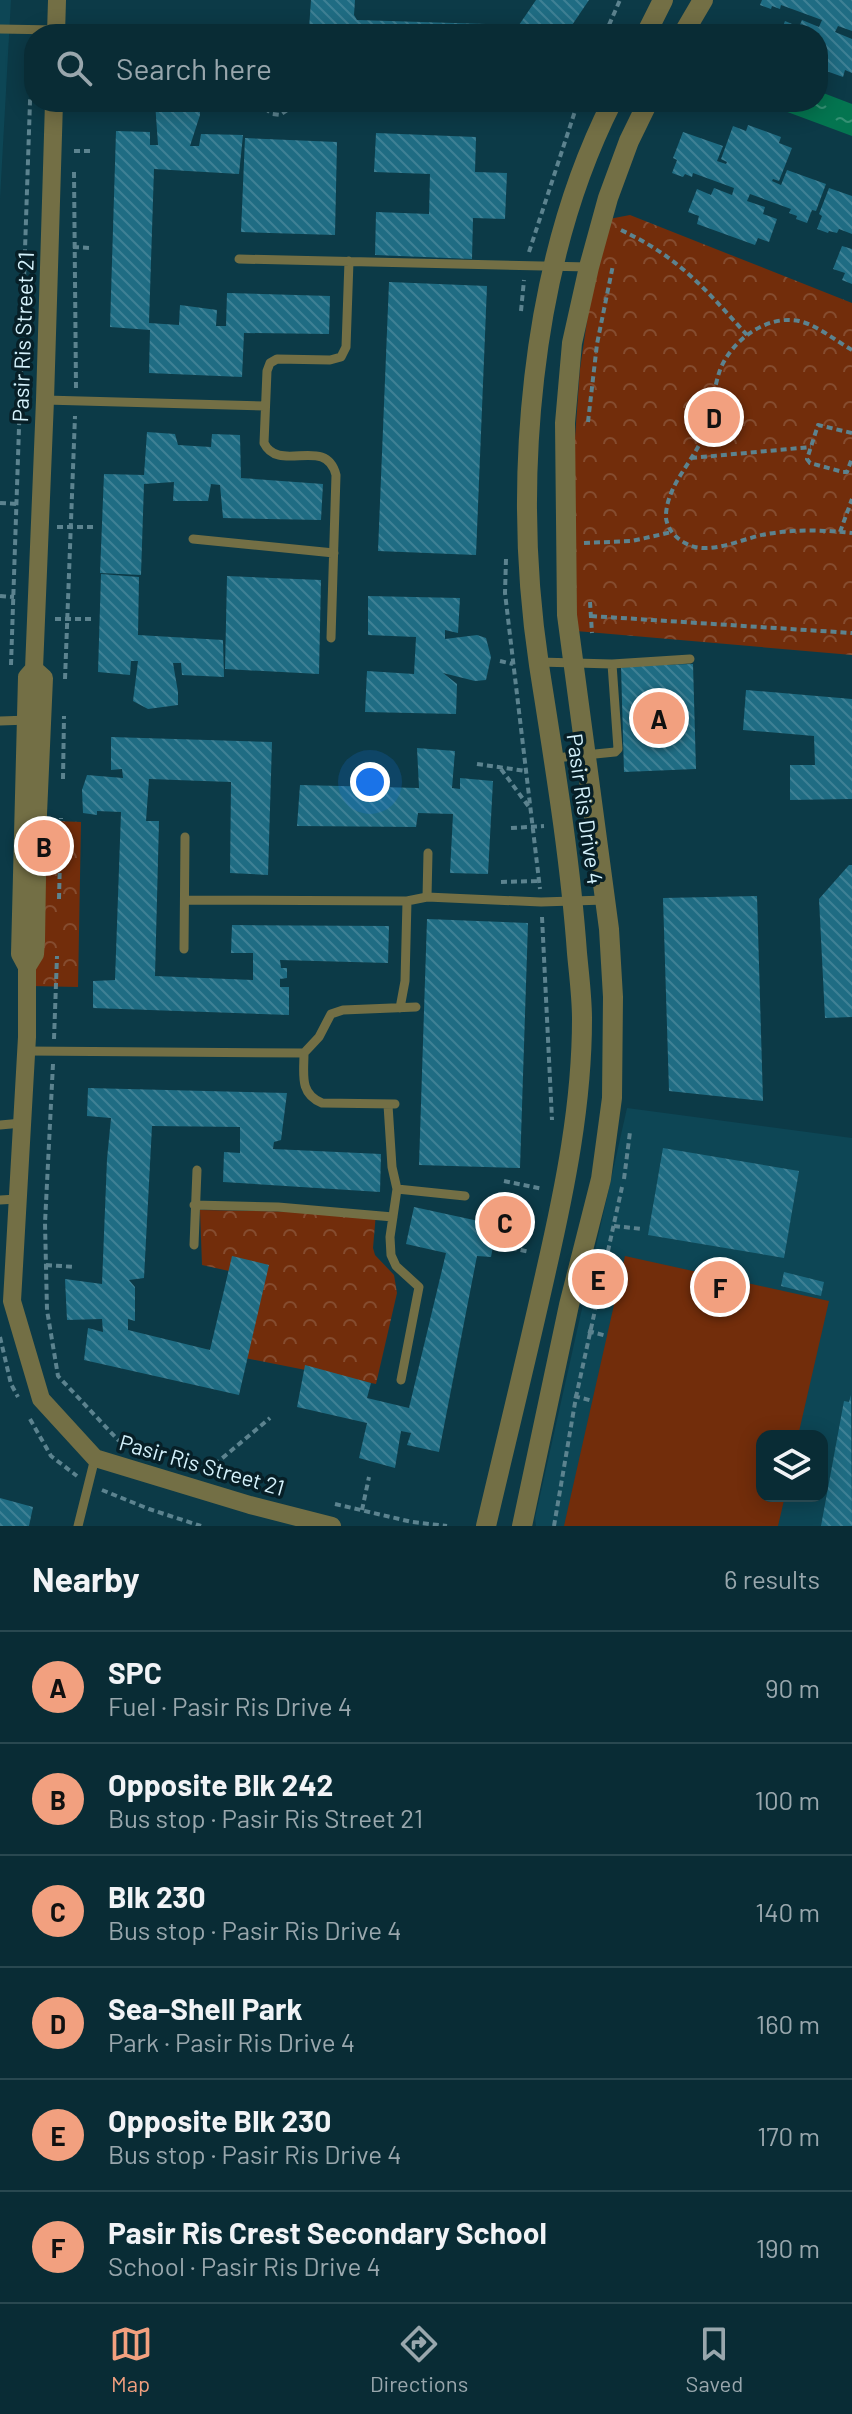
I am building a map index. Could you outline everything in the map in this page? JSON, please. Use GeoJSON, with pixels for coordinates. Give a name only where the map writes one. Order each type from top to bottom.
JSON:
{"type":"FeatureCollection","features":[{"type":"Feature","properties":{"kind":"street"},"geometry":{"type":"LineString","coordinates":[[56,24],[57,0]]}},
{"type":"Feature","properties":{"kind":"street"},"geometry":{"type":"LineString","coordinates":[[651,24],[663,0]]}},
{"type":"Feature","properties":{"kind":"street"},"geometry":{"type":"LineString","coordinates":[[689,24],[703,0]]}},
{"type":"Feature","properties":{"kind":"street","name":"Pasir Ris Street 21"},"geometry":{"type":"LineString","coordinates":[[54,112],[34,669],[27,677],[34,720],[35,954],[27,967],[27,1051],[22,1123],[9,1199],[12,1301],[41,1399],[95,1458],[250,1505],[332,1526]]}},
{"type":"Feature","properties":{"kind":"street","name":"Pasir Ris Drive 4"},"geometry":{"type":"LineString","coordinates":[[486,1526],[530,1345],[575,1128],[582,1018],[573,902],[528,568],[531,414],[553,265],[590,144],[607,112]]}},
{"type":"Feature","properties":{"kind":"street","name":"Pasir Ris Drive 4"},"geometry":{"type":"LineString","coordinates":[[522,1526],[569,1305],[601,1179],[612,1098],[613,997],[605,900],[567,615],[565,423],[572,343],[589,267],[611,226],[629,141],[643,112]]}},
{"type":"Feature","properties":{"kind":"lane"},"geometry":{"type":"LineString","coordinates":[[0,29],[24,30]]}},
{"type":"Feature","properties":{"kind":"lane"},"geometry":{"type":"LineString","coordinates":[[239,259],[589,267]]}},
{"type":"Feature","properties":{"kind":"lane"},"geometry":{"type":"LineString","coordinates":[[331,638],[336,475],[333,463],[325,457],[276,455],[267,451],[264,443],[265,406],[270,363],[277,359],[330,360],[341,357],[346,347],[349,261]]}},
{"type":"Feature","properties":{"kind":"lane"},"geometry":{"type":"LineString","coordinates":[[45,400],[265,406]]}},
{"type":"Feature","properties":{"kind":"lane"},"geometry":{"type":"LineString","coordinates":[[193,539],[334,553]]}},
{"type":"Feature","properties":{"kind":"lane"},"geometry":{"type":"LineString","coordinates":[[539,662],[612,664],[690,659]]}},
{"type":"Feature","properties":{"kind":"lane"},"geometry":{"type":"LineString","coordinates":[[555,758],[615,752],[618,749],[612,664]]}},
{"type":"Feature","properties":{"kind":"lane"},"geometry":{"type":"LineString","coordinates":[[0,721],[34,720]]}},
{"type":"Feature","properties":{"kind":"lane"},"geometry":{"type":"LineString","coordinates":[[184,949],[185,837]]}},
{"type":"Feature","properties":{"kind":"lane"},"geometry":{"type":"LineString","coordinates":[[427,897],[428,853]]}},
{"type":"Feature","properties":{"kind":"lane"},"geometry":{"type":"LineString","coordinates":[[185,900],[407,901],[427,897],[541,902],[605,900]]}},
{"type":"Feature","properties":{"kind":"lane"},"geometry":{"type":"LineString","coordinates":[[400,1008],[405,981],[407,901]]}},
{"type":"Feature","properties":{"kind":"lane"},"geometry":{"type":"LineString","coordinates":[[401,1380],[419,1287],[396,1266],[391,1255],[390,1237],[397,1189],[392,1167],[392,1104],[322,1103],[314,1100],[304,1087],[304,1053],[319,1037],[331,1014],[343,1010],[416,1007]]}},
{"type":"Feature","properties":{"kind":"lane"},"geometry":{"type":"LineString","coordinates":[[27,1051],[304,1053]]}},
{"type":"Feature","properties":{"kind":"lane"},"geometry":{"type":"LineString","coordinates":[[0,1125],[22,1123]]}},
{"type":"Feature","properties":{"kind":"lane"},"geometry":{"type":"LineString","coordinates":[[194,1245],[197,1170]]}},
{"type":"Feature","properties":{"kind":"lane"},"geometry":{"type":"LineString","coordinates":[[397,1189],[465,1196]]}},
{"type":"Feature","properties":{"kind":"lane"},"geometry":{"type":"LineString","coordinates":[[194,1205],[278,1207],[393,1217]]}},
{"type":"Feature","properties":{"kind":"lane"},"geometry":{"type":"LineString","coordinates":[[78,1526],[95,1458]]}},
{"type":"Feature","properties":{"kind":"path"},"geometry":{"type":"LineString","coordinates":[[609,24],[620,0]]}},
{"type":"Feature","properties":{"kind":"path"},"geometry":{"type":"LineString","coordinates":[[10,676],[30,112]]}},
{"type":"Feature","properties":{"kind":"path"},"geometry":{"type":"LineString","coordinates":[[521,312],[525,264],[575,112]]}},
{"type":"Feature","properties":{"kind":"path"},"geometry":{"type":"LineString","coordinates":[[73,139],[74,151],[90,151]]}},
{"type":"Feature","properties":{"kind":"path"},"geometry":{"type":"LineString","coordinates":[[65,692],[76,401],[74,167]]}},
{"type":"Feature","properties":{"kind":"path"},"geometry":{"type":"LineString","coordinates":[[611,226],[618,240]]}},
{"type":"Feature","properties":{"kind":"path"},"geometry":{"type":"LineString","coordinates":[[611,226],[656,248],[679,264],[747,335]]}},
{"type":"Feature","properties":{"kind":"path"},"geometry":{"type":"LineString","coordinates":[[74,247],[90,248]]}},
{"type":"Feature","properties":{"kind":"path"},"geometry":{"type":"LineString","coordinates":[[588,424],[597,344],[616,251]]}},
{"type":"Feature","properties":{"kind":"path"},"geometry":{"type":"LineString","coordinates":[[852,350],[800,321],[766,324],[747,335],[728,355],[719,371],[704,435],[673,487],[665,518],[672,532],[686,544],[710,548],[767,534],[852,533]]}},
{"type":"Feature","properties":{"kind":"path"},"geometry":{"type":"LineString","coordinates":[[851,462],[847,472],[843,472],[810,463],[807,459],[818,425],[852,433]]}},
{"type":"Feature","properties":{"kind":"path"},"geometry":{"type":"LineString","coordinates":[[691,458],[811,447]]}},
{"type":"Feature","properties":{"kind":"path"},"geometry":{"type":"LineString","coordinates":[[840,532],[852,499]]}},
{"type":"Feature","properties":{"kind":"path"},"geometry":{"type":"LineString","coordinates":[[70,527],[95,527]]}},
{"type":"Feature","properties":{"kind":"path"},"geometry":{"type":"LineString","coordinates":[[586,557],[584,543],[632,541],[672,532]]}},
{"type":"Feature","properties":{"kind":"path"},"geometry":{"type":"LineString","coordinates":[[507,547],[505,593],[541,902],[539,920],[553,1126]]}},
{"type":"Feature","properties":{"kind":"path"},"geometry":{"type":"LineString","coordinates":[[0,596],[13,597]]}},
{"type":"Feature","properties":{"kind":"path"},"geometry":{"type":"LineString","coordinates":[[589,601],[591,616]]}},
{"type":"Feature","properties":{"kind":"path"},"geometry":{"type":"LineString","coordinates":[[567,615],[852,633]]}},
{"type":"Feature","properties":{"kind":"path"},"geometry":{"type":"LineString","coordinates":[[67,619],[92,619]]}},
{"type":"Feature","properties":{"kind":"path"},"geometry":{"type":"LineString","coordinates":[[500,661],[514,664]]}},
{"type":"Feature","properties":{"kind":"path"},"geometry":{"type":"LineString","coordinates":[[63,779],[65,706]]}},
{"type":"Feature","properties":{"kind":"path"},"geometry":{"type":"LineString","coordinates":[[477,764],[526,771]]}},
{"type":"Feature","properties":{"kind":"path"},"geometry":{"type":"LineString","coordinates":[[501,769],[530,809]]}},
{"type":"Feature","properties":{"kind":"path"},"geometry":{"type":"LineString","coordinates":[[58,908],[61,818]]}},
{"type":"Feature","properties":{"kind":"path"},"geometry":{"type":"LineString","coordinates":[[511,828],[533,827]]}},
{"type":"Feature","properties":{"kind":"path"},"geometry":{"type":"LineString","coordinates":[[501,882],[539,881]]}},
{"type":"Feature","properties":{"kind":"path"},"geometry":{"type":"LineString","coordinates":[[57,956],[45,1223],[47,1310],[58,1376],[118,1440],[146,1451]]}},
{"type":"Feature","properties":{"kind":"path"},"geometry":{"type":"LineString","coordinates":[[542,1202],[546,1177]]}},
{"type":"Feature","properties":{"kind":"path"},"geometry":{"type":"LineString","coordinates":[[504,1181],[545,1189]]}},
{"type":"Feature","properties":{"kind":"path"},"geometry":{"type":"LineString","coordinates":[[614,1226],[642,1229]]}},
{"type":"Feature","properties":{"kind":"path"},"geometry":{"type":"LineString","coordinates":[[501,1246],[532,1252],[535,1240]]}},
{"type":"Feature","properties":{"kind":"path"},"geometry":{"type":"LineString","coordinates":[[554,1526],[576,1397],[610,1246]]}},
{"type":"Feature","properties":{"kind":"path"},"geometry":{"type":"LineString","coordinates":[[46,1265],[75,1267]]}},
{"type":"Feature","properties":{"kind":"path"},"geometry":{"type":"LineString","coordinates":[[582,1330],[607,1336]]}},
{"type":"Feature","properties":{"kind":"path"},"geometry":{"type":"LineString","coordinates":[[568,1394],[593,1401]]}},
{"type":"Feature","properties":{"kind":"path"},"geometry":{"type":"LineString","coordinates":[[217,1478],[202,1475],[270,1418]]}},
{"type":"Feature","properties":{"kind":"path"},"geometry":{"type":"LineString","coordinates":[[362,1510],[369,1477]]}},
{"type":"Feature","properties":{"kind":"path"},"geometry":{"type":"LineString","coordinates":[[333,1504],[412,1522],[447,1526]]}},
{"type":"Feature","properties":{"kind":"shaded area"},"geometry":{"type":"Polygon","coordinates":[[[0,0],[11,0],[0,199],[0,0]]]}},
{"type":"Feature","properties":{"kind":"shaded area"},"geometry":{"type":"Polygon","coordinates":[[[627,1108],[852,1138],[852,1526],[536,1526],[535,1518],[627,1108]]]}},
{"type":"Feature","properties":{"kind":"green space"},"geometry":{"type":"Polygon","coordinates":[[[630,215],[852,303],[852,655],[576,631],[573,465],[580,369],[589,307],[609,219],[630,215]]]}},
{"type":"Feature","properties":{"kind":"green space"},"geometry":{"type":"Polygon","coordinates":[[[32,820],[81,822],[78,987],[30,986],[32,820]]]}},
{"type":"Feature","properties":{"kind":"green space"},"geometry":{"type":"Polygon","coordinates":[[[200,1210],[376,1213],[373,1248],[375,1255],[394,1275],[397,1293],[376,1384],[230,1355],[247,1275],[202,1265],[200,1210]]]}},
{"type":"Feature","properties":{"kind":"green space"},"geometry":{"type":"Polygon","coordinates":[[[625,1256],[829,1301],[799,1430],[756,1430],[756,1502],[784,1502],[778,1526],[564,1526],[625,1256]]]}},
{"type":"Feature","properties":{"kind":"water"},"geometry":{"type":"Polygon","coordinates":[[[828,95],[852,104],[852,136],[788,112],[828,112],[828,95]]]}},
{"type":"Feature","properties":{"kind":"building"},"geometry":{"type":"Polygon","coordinates":[[[311,0],[355,0],[354,15],[357,20],[487,24],[309,24],[311,0]]]}},
{"type":"Feature","properties":{"kind":"building"},"geometry":{"type":"Polygon","coordinates":[[[536,0],[589,0],[573,24],[520,24],[536,0]]]}},
{"type":"Feature","properties":{"kind":"building"},"geometry":{"type":"Polygon","coordinates":[[[762,0],[852,0],[852,31],[838,26],[835,32],[852,39],[852,73],[845,70],[843,77],[828,72],[828,24],[820,24],[822,20],[781,5],[780,9],[772,6],[771,9],[760,5],[762,0]]]}},
{"type":"Feature","properties":{"kind":"building"},"geometry":{"type":"Polygon","coordinates":[[[156,112],[200,112],[190,146],[199,146],[201,134],[243,135],[239,174],[154,169],[149,323],[179,325],[180,305],[217,310],[216,326],[226,326],[227,293],[330,296],[329,334],[244,333],[242,377],[149,373],[150,330],[110,327],[116,131],[150,132],[150,145],[158,145],[156,112]]]}},
{"type":"Feature","properties":{"kind":"building"},"geometry":{"type":"Polygon","coordinates":[[[748,125],[781,137],[779,143],[792,148],[779,181],[772,181],[781,185],[787,170],[826,184],[816,211],[812,210],[807,223],[789,213],[791,209],[750,194],[747,201],[765,207],[763,214],[777,219],[769,242],[758,238],[755,245],[697,224],[699,216],[688,212],[697,189],[711,195],[714,188],[732,195],[734,188],[693,173],[692,177],[685,174],[683,177],[672,173],[677,160],[673,158],[683,132],[723,146],[717,161],[726,164],[721,159],[733,126],[746,131],[748,125]]]}},
{"type":"Feature","properties":{"kind":"building"},"geometry":{"type":"Polygon","coordinates":[[[376,133],[476,137],[475,172],[507,173],[505,219],[473,218],[472,259],[375,255],[376,212],[429,214],[430,174],[374,172],[376,133]]]}},
{"type":"Feature","properties":{"kind":"building"},"geometry":{"type":"Polygon","coordinates":[[[245,138],[337,142],[335,235],[241,232],[245,138]]]}},
{"type":"Feature","properties":{"kind":"building"},"geometry":{"type":"Polygon","coordinates":[[[829,188],[852,196],[852,234],[839,229],[837,233],[828,233],[817,229],[829,188]]]}},
{"type":"Feature","properties":{"kind":"building"},"geometry":{"type":"Polygon","coordinates":[[[842,246],[852,249],[852,284],[842,280],[845,273],[833,269],[842,246]]]}},
{"type":"Feature","properties":{"kind":"building"},"geometry":{"type":"Polygon","coordinates":[[[389,282],[487,286],[476,555],[378,551],[389,282]]]}},
{"type":"Feature","properties":{"kind":"building"},"geometry":{"type":"Polygon","coordinates":[[[147,432],[175,434],[178,445],[211,447],[212,434],[240,435],[241,478],[323,484],[321,520],[223,518],[220,485],[211,484],[208,501],[173,501],[174,482],[144,484],[141,575],[100,573],[104,474],[144,475],[147,432]]]}},
{"type":"Feature","properties":{"kind":"building"},"geometry":{"type":"Polygon","coordinates":[[[101,574],[139,577],[138,635],[223,640],[224,677],[182,675],[181,663],[173,663],[178,705],[148,709],[133,701],[138,661],[131,661],[130,675],[98,672],[101,574]]]}},
{"type":"Feature","properties":{"kind":"building"},"geometry":{"type":"Polygon","coordinates":[[[227,576],[321,580],[319,674],[225,669],[227,576]]]}},
{"type":"Feature","properties":{"kind":"building"},"geometry":{"type":"Polygon","coordinates":[[[368,596],[460,598],[458,633],[445,630],[445,639],[477,635],[486,638],[491,657],[486,680],[475,681],[443,673],[457,684],[456,714],[365,712],[367,671],[414,674],[416,637],[368,635],[368,596]]]}},
{"type":"Feature","properties":{"kind":"building"},"geometry":{"type":"Polygon","coordinates":[[[693,664],[696,769],[624,772],[621,666],[693,664]]]}},
{"type":"Feature","properties":{"kind":"building"},"geometry":{"type":"Polygon","coordinates":[[[746,690],[852,699],[852,799],[790,800],[790,765],[815,765],[814,736],[743,730],[746,690]]]}},
{"type":"Feature","properties":{"kind":"building"},"geometry":{"type":"Polygon","coordinates":[[[111,737],[272,742],[268,875],[230,873],[231,782],[149,779],[146,821],[159,821],[155,976],[253,980],[253,953],[231,953],[232,925],[389,926],[388,963],[280,960],[281,968],[287,968],[287,978],[280,979],[280,987],[289,987],[289,1015],[93,1008],[93,981],[115,980],[121,812],[83,813],[82,790],[87,775],[123,778],[122,769],[111,770],[111,737]]]}},
{"type":"Feature","properties":{"kind":"building"},"geometry":{"type":"Polygon","coordinates":[[[417,748],[455,751],[452,788],[460,789],[460,778],[493,781],[488,874],[450,873],[453,814],[418,813],[416,827],[297,826],[300,785],[419,788],[417,748]]]}},
{"type":"Feature","properties":{"kind":"building"},"geometry":{"type":"Polygon","coordinates":[[[852,865],[852,1017],[825,1018],[819,899],[852,865]]]}},
{"type":"Feature","properties":{"kind":"building"},"geometry":{"type":"Polygon","coordinates":[[[757,896],[763,1101],[669,1091],[663,898],[757,896]]]}},
{"type":"Feature","properties":{"kind":"building"},"geometry":{"type":"Polygon","coordinates":[[[427,919],[528,923],[520,1168],[419,1165],[427,919]]]}},
{"type":"Feature","properties":{"kind":"building"},"geometry":{"type":"Polygon","coordinates":[[[88,1088],[287,1093],[281,1140],[274,1142],[273,1149],[381,1154],[380,1192],[223,1182],[224,1152],[240,1153],[240,1127],[152,1126],[144,1278],[129,1280],[135,1287],[135,1321],[128,1319],[128,1330],[210,1350],[232,1256],[269,1265],[239,1395],[84,1360],[88,1328],[103,1332],[102,1319],[67,1320],[65,1279],[102,1284],[111,1118],[87,1116],[88,1088]]]}},
{"type":"Feature","properties":{"kind":"building"},"geometry":{"type":"Polygon","coordinates":[[[663,1148],[799,1171],[784,1258],[648,1235],[663,1148]]]}},
{"type":"Feature","properties":{"kind":"building"},"geometry":{"type":"Polygon","coordinates":[[[414,1207],[497,1225],[491,1257],[477,1256],[439,1452],[407,1445],[411,1433],[401,1431],[395,1468],[359,1458],[367,1423],[297,1407],[305,1365],[371,1383],[367,1398],[409,1408],[446,1253],[406,1244],[414,1207]]]}},
{"type":"Feature","properties":{"kind":"building"},"geometry":{"type":"Polygon","coordinates":[[[784,1272],[824,1282],[821,1296],[781,1286],[784,1272]]]}},
{"type":"Feature","properties":{"kind":"building"},"geometry":{"type":"Polygon","coordinates":[[[851,1395],[852,1526],[821,1526],[825,1502],[828,1502],[844,1401],[849,1402],[851,1395]]]}},
{"type":"Feature","properties":{"kind":"building"},"geometry":{"type":"Polygon","coordinates":[[[0,1498],[33,1507],[29,1526],[0,1526],[0,1498]]]}},
{"type":"Feature","properties":{"kind":"place","name":"Sea-Shell Park"},"geometry":{"type":"Point","coordinates":[714,417]}},
{"type":"Feature","properties":{"kind":"place","name":"SPC"},"geometry":{"type":"Point","coordinates":[659,718]}},
{"type":"Feature","properties":{"kind":"place","name":"Opposite Blk 242"},"geometry":{"type":"Point","coordinates":[44,846]}},
{"type":"Feature","properties":{"kind":"place","name":"Blk 230"},"geometry":{"type":"Point","coordinates":[505,1222]}},
{"type":"Feature","properties":{"kind":"place","name":"Opposite Blk 230"},"geometry":{"type":"Point","coordinates":[598,1279]}},
{"type":"Feature","properties":{"kind":"place","name":"Pasir Ris Crest Secondary School"},"geometry":{"type":"Point","coordinates":[720,1287]}}]}
